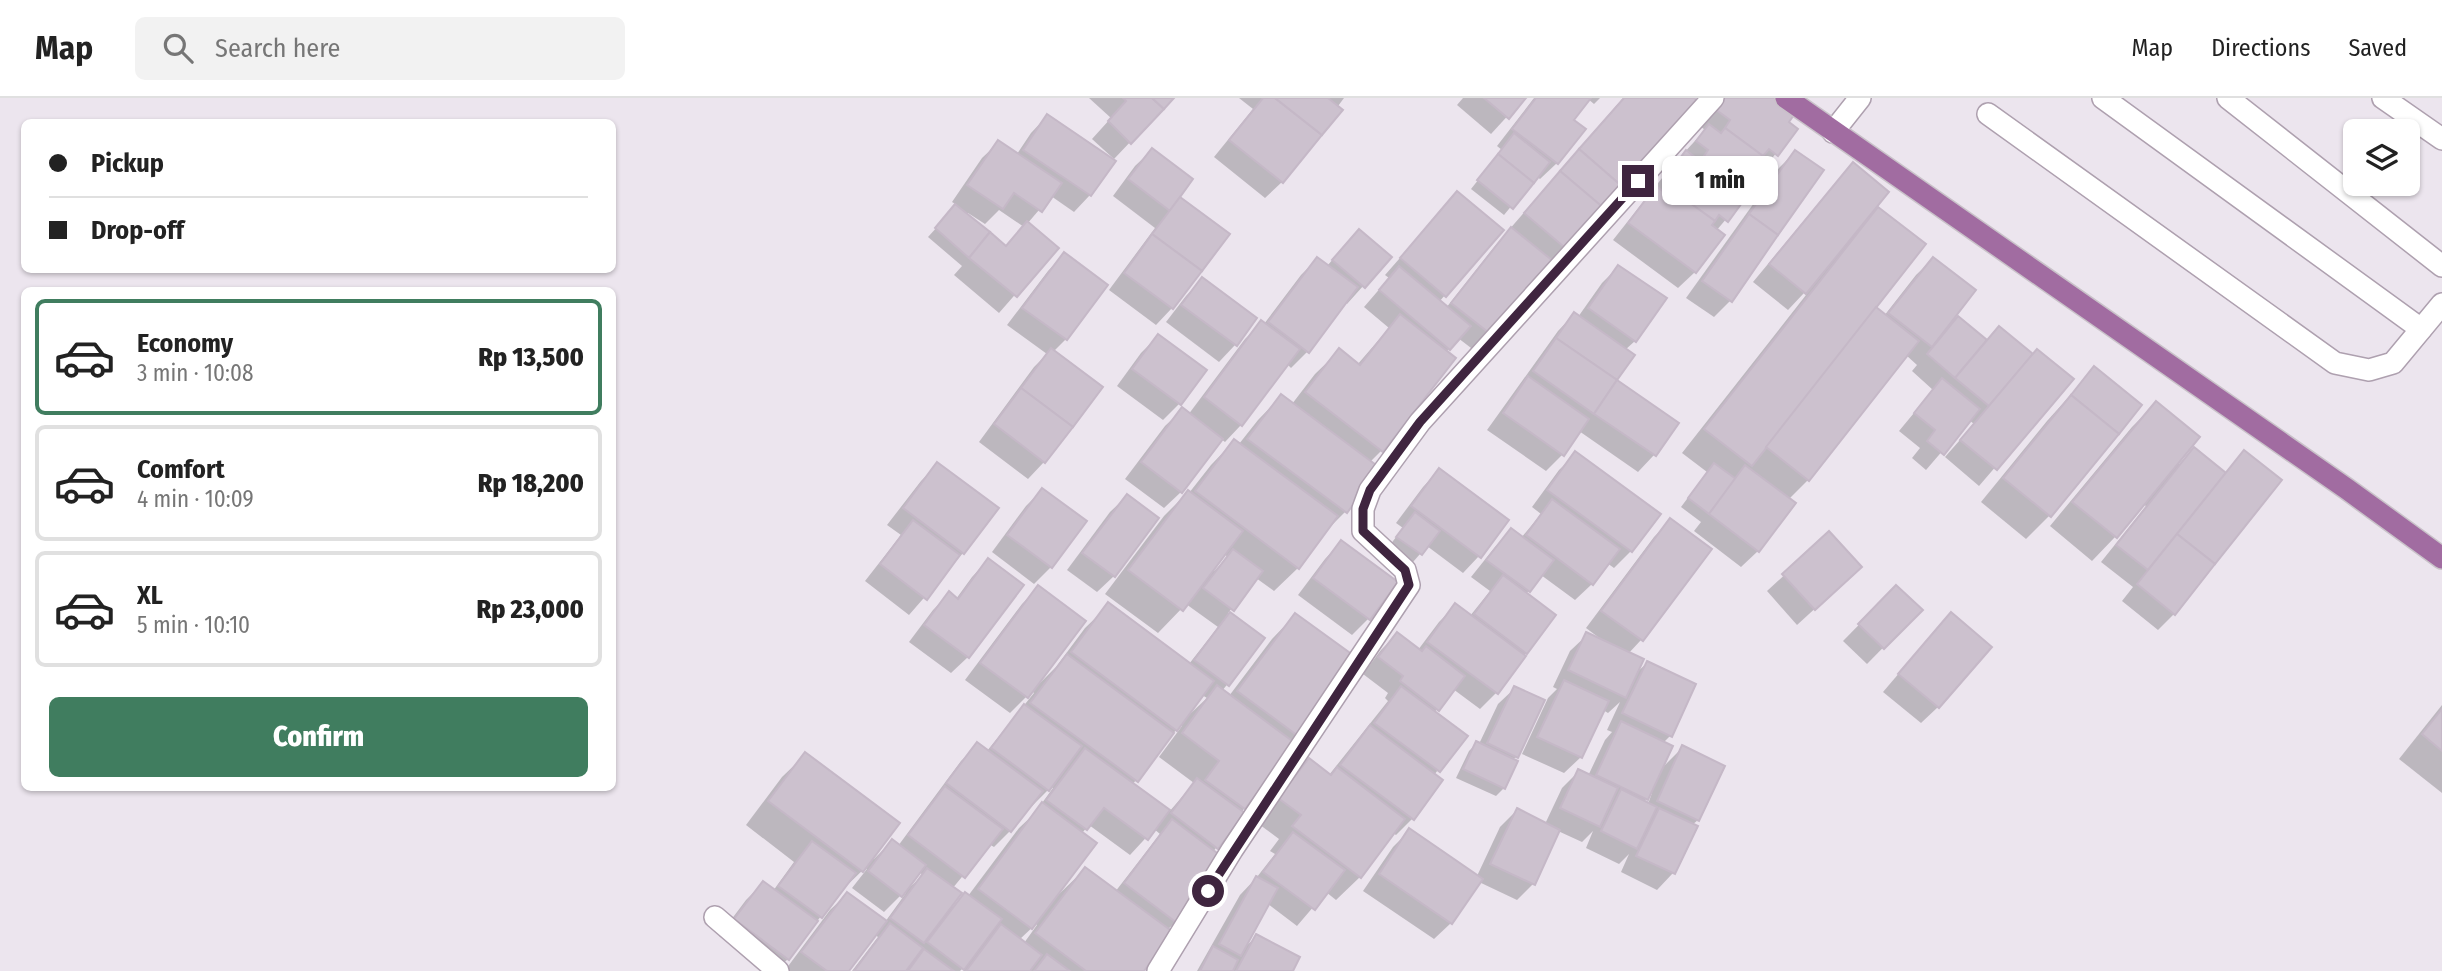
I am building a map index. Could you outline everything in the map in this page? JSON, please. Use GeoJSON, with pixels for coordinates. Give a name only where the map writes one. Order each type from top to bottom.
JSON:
{"type":"FeatureCollection","features":[{"type":"Feature","properties":{"kind":"main road"},"geometry":{"type":"LineString","coordinates":[[1786,98],[2441,555]]}},
{"type":"Feature","properties":{"kind":"street"},"geometry":{"type":"LineString","coordinates":[[1158,971],[1233,850],[1409,585],[1405,570],[1363,531],[1363,509],[1370,490],[1420,422],[1713,98]]}},
{"type":"Feature","properties":{"kind":"street"},"geometry":{"type":"LineString","coordinates":[[1833,132],[1860,98]]}},
{"type":"Feature","properties":{"kind":"street"},"geometry":{"type":"LineString","coordinates":[[2103,98],[2421,329]]}},
{"type":"Feature","properties":{"kind":"street"},"geometry":{"type":"LineString","coordinates":[[2228,98],[2442,266]]}},
{"type":"Feature","properties":{"kind":"street"},"geometry":{"type":"LineString","coordinates":[[2383,98],[2442,139]]}},
{"type":"Feature","properties":{"kind":"street"},"geometry":{"type":"LineString","coordinates":[[1988,114],[2336,363],[2369,370],[2392,363],[2442,304]]}},
{"type":"Feature","properties":{"kind":"street"},"geometry":{"type":"LineString","coordinates":[[715,917],[778,971]]}},
{"type":"Feature","properties":{"kind":"building"},"geometry":{"type":"Polygon","coordinates":[[[1123,98],[1152,98],[1164,109],[1131,144],[1108,121],[1126,101],[1123,98]]]}},
{"type":"Feature","properties":{"kind":"building"},"geometry":{"type":"Polygon","coordinates":[[[1152,98],[1174,98],[1164,109],[1152,98]]]}},
{"type":"Feature","properties":{"kind":"building"},"geometry":{"type":"Polygon","coordinates":[[[1263,98],[1275,98],[1322,135],[1283,183],[1229,140],[1263,98]]]}},
{"type":"Feature","properties":{"kind":"building"},"geometry":{"type":"Polygon","coordinates":[[[1275,98],[1328,98],[1343,110],[1322,135],[1275,98]]]}},
{"type":"Feature","properties":{"kind":"building"},"geometry":{"type":"Polygon","coordinates":[[[1484,98],[1526,98],[1509,119],[1484,98]]]}},
{"type":"Feature","properties":{"kind":"building"},"geometry":{"type":"Polygon","coordinates":[[[1536,98],[1591,98],[1574,120],[1586,129],[1558,164],[1512,129],[1536,98]]]}},
{"type":"Feature","properties":{"kind":"building"},"geometry":{"type":"Polygon","coordinates":[[[1624,98],[1694,98],[1700,103],[1625,189],[1579,149],[1624,98]]]}},
{"type":"Feature","properties":{"kind":"building"},"geometry":{"type":"Polygon","coordinates":[[[1723,98],[1777,98],[1796,112],[1789,122],[1798,129],[1778,156],[1769,149],[1763,156],[1725,128],[1730,120],[1715,109],[1723,98]]]}},
{"type":"Feature","properties":{"kind":"building"},"geometry":{"type":"Polygon","coordinates":[[[1047,114],[1116,161],[1091,196],[1023,150],[1047,114]]]}},
{"type":"Feature","properties":{"kind":"building"},"geometry":{"type":"Polygon","coordinates":[[[1709,124],[1721,133],[1725,128],[1763,156],[1759,162],[1769,169],[1756,186],[1746,179],[1743,184],[1704,156],[1708,150],[1696,141],[1709,124]]]}},
{"type":"Feature","properties":{"kind":"building"},"geometry":{"type":"Polygon","coordinates":[[[1514,133],[1550,162],[1534,183],[1498,154],[1514,133]]]}},
{"type":"Feature","properties":{"kind":"building"},"geometry":{"type":"Polygon","coordinates":[[[998,140],[1062,183],[1042,212],[1014,193],[1003,209],[967,185],[998,140]]]}},
{"type":"Feature","properties":{"kind":"building"},"geometry":{"type":"Polygon","coordinates":[[[1152,148],[1193,179],[1170,211],[1128,179],[1152,148]]]}},
{"type":"Feature","properties":{"kind":"building"},"geometry":{"type":"Polygon","coordinates":[[[1579,149],[1625,189],[1606,210],[1560,171],[1579,149]]]}},
{"type":"Feature","properties":{"kind":"building"},"geometry":{"type":"Polygon","coordinates":[[[1686,150],[1700,161],[1704,156],[1743,184],[1739,189],[1747,196],[1728,222],[1719,215],[1715,221],[1676,193],[1681,186],[1667,176],[1686,150]]]}},
{"type":"Feature","properties":{"kind":"building"},"geometry":{"type":"Polygon","coordinates":[[[1795,150],[1824,170],[1778,235],[1749,214],[1795,150]]]}},
{"type":"Feature","properties":{"kind":"building"},"geometry":{"type":"Polygon","coordinates":[[[1498,154],[1534,183],[1513,209],[1477,180],[1498,154]]]}},
{"type":"Feature","properties":{"kind":"building"},"geometry":{"type":"Polygon","coordinates":[[[1853,162],[1889,192],[1806,294],[1769,264],[1853,162]]]}},
{"type":"Feature","properties":{"kind":"building"},"geometry":{"type":"Polygon","coordinates":[[[1560,171],[1606,210],[1570,252],[1524,213],[1560,171]]]}},
{"type":"Feature","properties":{"kind":"building"},"geometry":{"type":"Polygon","coordinates":[[[1656,186],[1672,198],[1676,193],[1715,221],[1712,225],[1725,235],[1696,273],[1628,223],[1656,186]]]}},
{"type":"Feature","properties":{"kind":"building"},"geometry":{"type":"Polygon","coordinates":[[[1457,191],[1504,230],[1446,297],[1400,258],[1457,191]]]}},
{"type":"Feature","properties":{"kind":"building"},"geometry":{"type":"Polygon","coordinates":[[[1180,197],[1230,234],[1202,271],[1152,234],[1180,197]]]}},
{"type":"Feature","properties":{"kind":"building"},"geometry":{"type":"Polygon","coordinates":[[[955,204],[990,232],[969,258],[935,228],[955,204]]]}},
{"type":"Feature","properties":{"kind":"building"},"geometry":{"type":"Polygon","coordinates":[[[1878,207],[1926,244],[1752,466],[1704,429],[1878,207]]]}},
{"type":"Feature","properties":{"kind":"building"},"geometry":{"type":"Polygon","coordinates":[[[1749,214],[1778,235],[1732,302],[1702,281],[1749,214]]]}},
{"type":"Feature","properties":{"kind":"building"},"geometry":{"type":"Polygon","coordinates":[[[1027,221],[1059,248],[1017,297],[969,258],[990,232],[1006,246],[1027,221]]]}},
{"type":"Feature","properties":{"kind":"building"},"geometry":{"type":"Polygon","coordinates":[[[1511,227],[1553,261],[1493,336],[1451,303],[1511,227]]]}},
{"type":"Feature","properties":{"kind":"building"},"geometry":{"type":"Polygon","coordinates":[[[1359,229],[1392,257],[1365,288],[1332,260],[1359,229]]]}},
{"type":"Feature","properties":{"kind":"building"},"geometry":{"type":"Polygon","coordinates":[[[1152,234],[1202,271],[1173,309],[1124,273],[1152,234]]]}},
{"type":"Feature","properties":{"kind":"building"},"geometry":{"type":"Polygon","coordinates":[[[1064,252],[1108,285],[1067,340],[1022,308],[1064,252]]]}},
{"type":"Feature","properties":{"kind":"building"},"geometry":{"type":"Polygon","coordinates":[[[1317,257],[1358,287],[1309,353],[1268,322],[1317,257]]]}},
{"type":"Feature","properties":{"kind":"building"},"geometry":{"type":"Polygon","coordinates":[[[1933,257],[1976,290],[1932,347],[1888,313],[1933,257]]]}},
{"type":"Feature","properties":{"kind":"building"},"geometry":{"type":"Polygon","coordinates":[[[1618,265],[1667,298],[1636,342],[1588,308],[1618,265]]]}},
{"type":"Feature","properties":{"kind":"building"},"geometry":{"type":"Polygon","coordinates":[[[1399,266],[1471,326],[1450,350],[1379,290],[1399,266]]]}},
{"type":"Feature","properties":{"kind":"building"},"geometry":{"type":"Polygon","coordinates":[[[1202,277],[1257,318],[1237,346],[1181,305],[1202,277]]]}},
{"type":"Feature","properties":{"kind":"building"},"geometry":{"type":"Polygon","coordinates":[[[1876,307],[1919,341],[1809,481],[1766,447],[1876,307]]]}},
{"type":"Feature","properties":{"kind":"building"},"geometry":{"type":"Polygon","coordinates":[[[1574,312],[1635,355],[1617,380],[1556,338],[1574,312]]]}},
{"type":"Feature","properties":{"kind":"building"},"geometry":{"type":"Polygon","coordinates":[[[1400,314],[1456,358],[1383,452],[1305,392],[1339,348],[1360,365],[1400,314]]]}},
{"type":"Feature","properties":{"kind":"building"},"geometry":{"type":"Polygon","coordinates":[[[1958,316],[1987,340],[1955,378],[1927,354],[1958,316]]]}},
{"type":"Feature","properties":{"kind":"building"},"geometry":{"type":"Polygon","coordinates":[[[1261,320],[1300,349],[1242,426],[1204,397],[1261,320]]]}},
{"type":"Feature","properties":{"kind":"building"},"geometry":{"type":"Polygon","coordinates":[[[1999,326],[2033,354],[1989,406],[1955,378],[1999,326]]]}},
{"type":"Feature","properties":{"kind":"building"},"geometry":{"type":"Polygon","coordinates":[[[1158,334],[1207,370],[1181,405],[1132,369],[1158,334]]]}},
{"type":"Feature","properties":{"kind":"building"},"geometry":{"type":"Polygon","coordinates":[[[1556,338],[1617,380],[1594,414],[1533,371],[1556,338]]]}},
{"type":"Feature","properties":{"kind":"building"},"geometry":{"type":"Polygon","coordinates":[[[1051,348],[1103,387],[1073,427],[1021,388],[1051,348]]]}},
{"type":"Feature","properties":{"kind":"building"},"geometry":{"type":"Polygon","coordinates":[[[2037,349],[2074,379],[1997,470],[1960,440],[2037,349]]]}},
{"type":"Feature","properties":{"kind":"building"},"geometry":{"type":"Polygon","coordinates":[[[2094,366],[2142,405],[2119,434],[2071,395],[2094,366]]]}},
{"type":"Feature","properties":{"kind":"building"},"geometry":{"type":"Polygon","coordinates":[[[1528,376],[1589,419],[1564,456],[1503,413],[1528,376]]]}},
{"type":"Feature","properties":{"kind":"building"},"geometry":{"type":"Polygon","coordinates":[[[1942,378],[1980,409],[1944,455],[1927,441],[1935,430],[1914,413],[1942,378]]]}},
{"type":"Feature","properties":{"kind":"building"},"geometry":{"type":"Polygon","coordinates":[[[1617,380],[1679,423],[1656,456],[1594,414],[1617,380]]]}},
{"type":"Feature","properties":{"kind":"building"},"geometry":{"type":"Polygon","coordinates":[[[1021,388],[1073,427],[1045,463],[994,424],[1021,388]]]}},
{"type":"Feature","properties":{"kind":"building"},"geometry":{"type":"Polygon","coordinates":[[[1281,394],[1380,468],[1347,513],[1247,439],[1281,394]]]}},
{"type":"Feature","properties":{"kind":"building"},"geometry":{"type":"Polygon","coordinates":[[[2071,395],[2119,434],[2051,517],[2003,478],[2071,395]]]}},
{"type":"Feature","properties":{"kind":"building"},"geometry":{"type":"Polygon","coordinates":[[[2156,401],[2200,437],[2117,538],[2072,502],[2156,401]]]}},
{"type":"Feature","properties":{"kind":"building"},"geometry":{"type":"Polygon","coordinates":[[[1182,407],[1223,439],[1182,493],[1141,462],[1182,407]]]}},
{"type":"Feature","properties":{"kind":"building"},"geometry":{"type":"Polygon","coordinates":[[[1234,439],[1338,516],[1299,569],[1195,491],[1234,439]]]}},
{"type":"Feature","properties":{"kind":"building"},"geometry":{"type":"Polygon","coordinates":[[[2194,447],[2226,473],[2148,570],[2116,545],[2194,447]]]}},
{"type":"Feature","properties":{"kind":"building"},"geometry":{"type":"Polygon","coordinates":[[[2244,450],[2282,480],[2215,564],[2177,534],[2244,450]]]}},
{"type":"Feature","properties":{"kind":"building"},"geometry":{"type":"Polygon","coordinates":[[[1575,451],[1661,514],[1632,552],[1547,490],[1575,451]]]}},
{"type":"Feature","properties":{"kind":"building"},"geometry":{"type":"Polygon","coordinates":[[[937,462],[999,508],[964,554],[903,508],[937,462]]]}},
{"type":"Feature","properties":{"kind":"building"},"geometry":{"type":"Polygon","coordinates":[[[1714,463],[1736,479],[1709,514],[1688,498],[1714,463]]]}},
{"type":"Feature","properties":{"kind":"building"},"geometry":{"type":"Polygon","coordinates":[[[1745,465],[1796,503],[1759,552],[1709,514],[1745,465]]]}},
{"type":"Feature","properties":{"kind":"building"},"geometry":{"type":"Polygon","coordinates":[[[1439,468],[1509,520],[1481,558],[1411,506],[1439,468]]]}},
{"type":"Feature","properties":{"kind":"building"},"geometry":{"type":"Polygon","coordinates":[[[1042,488],[1087,521],[1052,568],[1007,535],[1042,488]]]}},
{"type":"Feature","properties":{"kind":"building"},"geometry":{"type":"Polygon","coordinates":[[[1188,490],[1243,531],[1183,611],[1128,570],[1188,490]]]}},
{"type":"Feature","properties":{"kind":"building"},"geometry":{"type":"Polygon","coordinates":[[[1127,494],[1159,518],[1115,577],[1082,553],[1127,494]]]}},
{"type":"Feature","properties":{"kind":"building"},"geometry":{"type":"Polygon","coordinates":[[[1552,499],[1620,549],[1593,585],[1526,535],[1552,499]]]}},
{"type":"Feature","properties":{"kind":"building"},"geometry":{"type":"Polygon","coordinates":[[[1415,512],[1440,531],[1422,555],[1396,537],[1415,512]]]}},
{"type":"Feature","properties":{"kind":"building"},"geometry":{"type":"Polygon","coordinates":[[[1670,518],[1712,549],[1643,641],[1601,611],[1670,518]]]}},
{"type":"Feature","properties":{"kind":"building"},"geometry":{"type":"Polygon","coordinates":[[[913,520],[960,555],[927,600],[880,564],[913,520]]]}},
{"type":"Feature","properties":{"kind":"building"},"geometry":{"type":"Polygon","coordinates":[[[1511,528],[1554,560],[1530,592],[1486,560],[1511,528]]]}},
{"type":"Feature","properties":{"kind":"building"},"geometry":{"type":"Polygon","coordinates":[[[1829,531],[1862,567],[1815,610],[1782,574],[1829,531]]]}},
{"type":"Feature","properties":{"kind":"building"},"geometry":{"type":"Polygon","coordinates":[[[2177,534],[2215,564],[2175,615],[2137,584],[2177,534]]]}},
{"type":"Feature","properties":{"kind":"building"},"geometry":{"type":"Polygon","coordinates":[[[1341,540],[1398,582],[1370,620],[1313,578],[1341,540]]]}},
{"type":"Feature","properties":{"kind":"building"},"geometry":{"type":"Polygon","coordinates":[[[1233,549],[1263,571],[1234,611],[1203,588],[1233,549]]]}},
{"type":"Feature","properties":{"kind":"building"},"geometry":{"type":"Polygon","coordinates":[[[988,558],[1024,585],[969,658],[924,625],[949,591],[958,599],[988,558]]]}},
{"type":"Feature","properties":{"kind":"building"},"geometry":{"type":"Polygon","coordinates":[[[1503,575],[1556,615],[1527,654],[1474,614],[1503,575]]]}},
{"type":"Feature","properties":{"kind":"building"},"geometry":{"type":"Polygon","coordinates":[[[1038,585],[1086,621],[1028,698],[980,663],[1038,585]]]}},
{"type":"Feature","properties":{"kind":"building"},"geometry":{"type":"Polygon","coordinates":[[[1896,585],[1923,610],[1884,649],[1858,624],[1896,585]]]}},
{"type":"Feature","properties":{"kind":"building"},"geometry":{"type":"Polygon","coordinates":[[[1108,602],[1214,681],[1177,731],[1071,652],[1108,602]]]}},
{"type":"Feature","properties":{"kind":"building"},"geometry":{"type":"Polygon","coordinates":[[[1455,603],[1526,656],[1498,694],[1427,642],[1455,603]]]}},
{"type":"Feature","properties":{"kind":"building"},"geometry":{"type":"Polygon","coordinates":[[[1230,612],[1265,638],[1229,686],[1194,660],[1230,612]]]}},
{"type":"Feature","properties":{"kind":"building"},"geometry":{"type":"Polygon","coordinates":[[[1951,612],[1992,647],[1939,708],[1898,674],[1951,612]]]}},
{"type":"Feature","properties":{"kind":"building"},"geometry":{"type":"Polygon","coordinates":[[[1295,613],[1357,658],[1298,736],[1237,691],[1295,613]]]}},
{"type":"Feature","properties":{"kind":"building"},"geometry":{"type":"Polygon","coordinates":[[[1397,632],[1422,651],[1426,646],[1465,676],[1439,711],[1400,681],[1403,676],[1378,657],[1397,632]]]}},
{"type":"Feature","properties":{"kind":"building"},"geometry":{"type":"Polygon","coordinates":[[[1586,632],[1644,659],[1626,698],[1568,670],[1586,632]]]}},
{"type":"Feature","properties":{"kind":"building"},"geometry":{"type":"Polygon","coordinates":[[[1067,654],[1174,733],[1138,782],[1030,703],[1067,654]]]}},
{"type":"Feature","properties":{"kind":"building"},"geometry":{"type":"Polygon","coordinates":[[[1647,661],[1696,684],[1672,737],[1622,713],[1647,661]]]}},
{"type":"Feature","properties":{"kind":"building"},"geometry":{"type":"Polygon","coordinates":[[[1564,680],[1609,701],[1582,758],[1537,737],[1564,680]]]}},
{"type":"Feature","properties":{"kind":"building"},"geometry":{"type":"Polygon","coordinates":[[[1217,685],[1295,743],[1245,809],[1205,780],[1219,761],[1182,733],[1217,685]]]}},
{"type":"Feature","properties":{"kind":"building"},"geometry":{"type":"Polygon","coordinates":[[[1401,686],[1468,736],[1440,772],[1374,723],[1401,686]]]}},
{"type":"Feature","properties":{"kind":"building"},"geometry":{"type":"Polygon","coordinates":[[[1514,686],[1545,700],[1518,758],[1487,743],[1514,686]]]}},
{"type":"Feature","properties":{"kind":"building"},"geometry":{"type":"Polygon","coordinates":[[[1024,704],[1082,746],[1049,791],[991,748],[1024,704]]]}},
{"type":"Feature","properties":{"kind":"building"},"geometry":{"type":"Polygon","coordinates":[[[2442,709],[2442,751],[2422,734],[2442,709]]]}},
{"type":"Feature","properties":{"kind":"building"},"geometry":{"type":"Polygon","coordinates":[[[1621,721],[1673,746],[1648,800],[1596,775],[1621,721]]]}},
{"type":"Feature","properties":{"kind":"building"},"geometry":{"type":"Polygon","coordinates":[[[1370,725],[1443,780],[1414,820],[1340,765],[1370,725]]]}},
{"type":"Feature","properties":{"kind":"building"},"geometry":{"type":"Polygon","coordinates":[[[1476,741],[1518,761],[1505,789],[1463,769],[1476,741]]]}},
{"type":"Feature","properties":{"kind":"building"},"geometry":{"type":"Polygon","coordinates":[[[977,742],[1043,791],[1011,832],[946,783],[977,742]]]}},
{"type":"Feature","properties":{"kind":"building"},"geometry":{"type":"Polygon","coordinates":[[[1682,745],[1725,766],[1699,821],[1657,801],[1682,745]]]}},
{"type":"Feature","properties":{"kind":"building"},"geometry":{"type":"Polygon","coordinates":[[[1085,748],[1170,810],[1148,840],[1104,808],[1087,830],[1046,800],[1085,748]]]}},
{"type":"Feature","properties":{"kind":"building"},"geometry":{"type":"Polygon","coordinates":[[[805,752],[900,823],[863,872],[768,801],[805,752]]]}},
{"type":"Feature","properties":{"kind":"building"},"geometry":{"type":"Polygon","coordinates":[[[1309,758],[1331,775],[1337,767],[1405,819],[1361,878],[1292,826],[1301,815],[1278,798],[1309,758]]]}},
{"type":"Feature","properties":{"kind":"building"},"geometry":{"type":"Polygon","coordinates":[[[1578,769],[1618,788],[1600,827],[1560,808],[1578,769]]]}},
{"type":"Feature","properties":{"kind":"building"},"geometry":{"type":"Polygon","coordinates":[[[1197,778],[1245,813],[1218,849],[1171,813],[1197,778]]]}},
{"type":"Feature","properties":{"kind":"building"},"geometry":{"type":"Polygon","coordinates":[[[945,786],[1003,829],[965,878],[908,835],[945,786]]]}},
{"type":"Feature","properties":{"kind":"building"},"geometry":{"type":"Polygon","coordinates":[[[1621,789],[1657,807],[1637,849],[1601,831],[1621,789]]]}},
{"type":"Feature","properties":{"kind":"building"},"geometry":{"type":"Polygon","coordinates":[[[1042,802],[1097,843],[1032,929],[978,889],[1042,802]]]}},
{"type":"Feature","properties":{"kind":"building"},"geometry":{"type":"Polygon","coordinates":[[[1517,808],[1560,830],[1535,885],[1490,864],[1517,808]]]}},
{"type":"Feature","properties":{"kind":"building"},"geometry":{"type":"Polygon","coordinates":[[[1659,808],[1698,826],[1675,874],[1636,856],[1659,808]]]}},
{"type":"Feature","properties":{"kind":"building"},"geometry":{"type":"Polygon","coordinates":[[[1172,819],[1225,859],[1177,923],[1124,883],[1172,819]]]}},
{"type":"Feature","properties":{"kind":"building"},"geometry":{"type":"Polygon","coordinates":[[[1409,828],[1483,879],[1452,924],[1379,874],[1409,828]]]}},
{"type":"Feature","properties":{"kind":"building"},"geometry":{"type":"Polygon","coordinates":[[[1293,832],[1345,870],[1315,910],[1263,872],[1293,832]]]}},
{"type":"Feature","properties":{"kind":"building"},"geometry":{"type":"Polygon","coordinates":[[[892,839],[926,865],[902,897],[868,871],[892,839]]]}},
{"type":"Feature","properties":{"kind":"building"},"geometry":{"type":"Polygon","coordinates":[[[812,841],[856,873],[822,918],[778,886],[812,841]]]}},
{"type":"Feature","properties":{"kind":"building"},"geometry":{"type":"Polygon","coordinates":[[[1085,867],[1173,932],[1144,971],[1086,971],[1035,933],[1085,867]]]}},
{"type":"Feature","properties":{"kind":"building"},"geometry":{"type":"Polygon","coordinates":[[[927,868],[962,893],[924,943],[890,918],[927,868]]]}},
{"type":"Feature","properties":{"kind":"building"},"geometry":{"type":"Polygon","coordinates":[[[1256,876],[1278,888],[1241,956],[1219,944],[1256,876]]]}},
{"type":"Feature","properties":{"kind":"building"},"geometry":{"type":"Polygon","coordinates":[[[763,881],[818,921],[789,960],[734,919],[763,881]]]}},
{"type":"Feature","properties":{"kind":"building"},"geometry":{"type":"Polygon","coordinates":[[[847,892],[887,921],[849,971],[827,971],[801,952],[847,892]]]}},
{"type":"Feature","properties":{"kind":"building"},"geometry":{"type":"Polygon","coordinates":[[[965,892],[1002,919],[964,970],[927,942],[965,892]]]}},
{"type":"Feature","properties":{"kind":"building"},"geometry":{"type":"Polygon","coordinates":[[[890,923],[923,948],[906,971],[854,971],[890,923]]]}},
{"type":"Feature","properties":{"kind":"building"},"geometry":{"type":"Polygon","coordinates":[[[1001,924],[1042,955],[1030,971],[966,971],[1001,924]]]}},
{"type":"Feature","properties":{"kind":"building"},"geometry":{"type":"Polygon","coordinates":[[[1256,934],[1300,957],[1293,971],[1236,971],[1256,934]]]}},
{"type":"Feature","properties":{"kind":"building"},"geometry":{"type":"Polygon","coordinates":[[[1213,946],[1238,960],[1233,971],[1200,971],[1213,946]]]}},
{"type":"Feature","properties":{"kind":"building"},"geometry":{"type":"Polygon","coordinates":[[[924,949],[954,971],[908,971],[924,949]]]}},
{"type":"Feature","properties":{"kind":"building"},"geometry":{"type":"Polygon","coordinates":[[[1047,954],[1070,971],[1034,971],[1047,954]]]}},
{"type":"Feature","properties":{"kind":"route"},"geometry":{"type":"LineString","coordinates":[[1208,891],[1409,585],[1405,570],[1363,531],[1363,509],[1370,490],[1420,422],[1638,181]]}}]}
